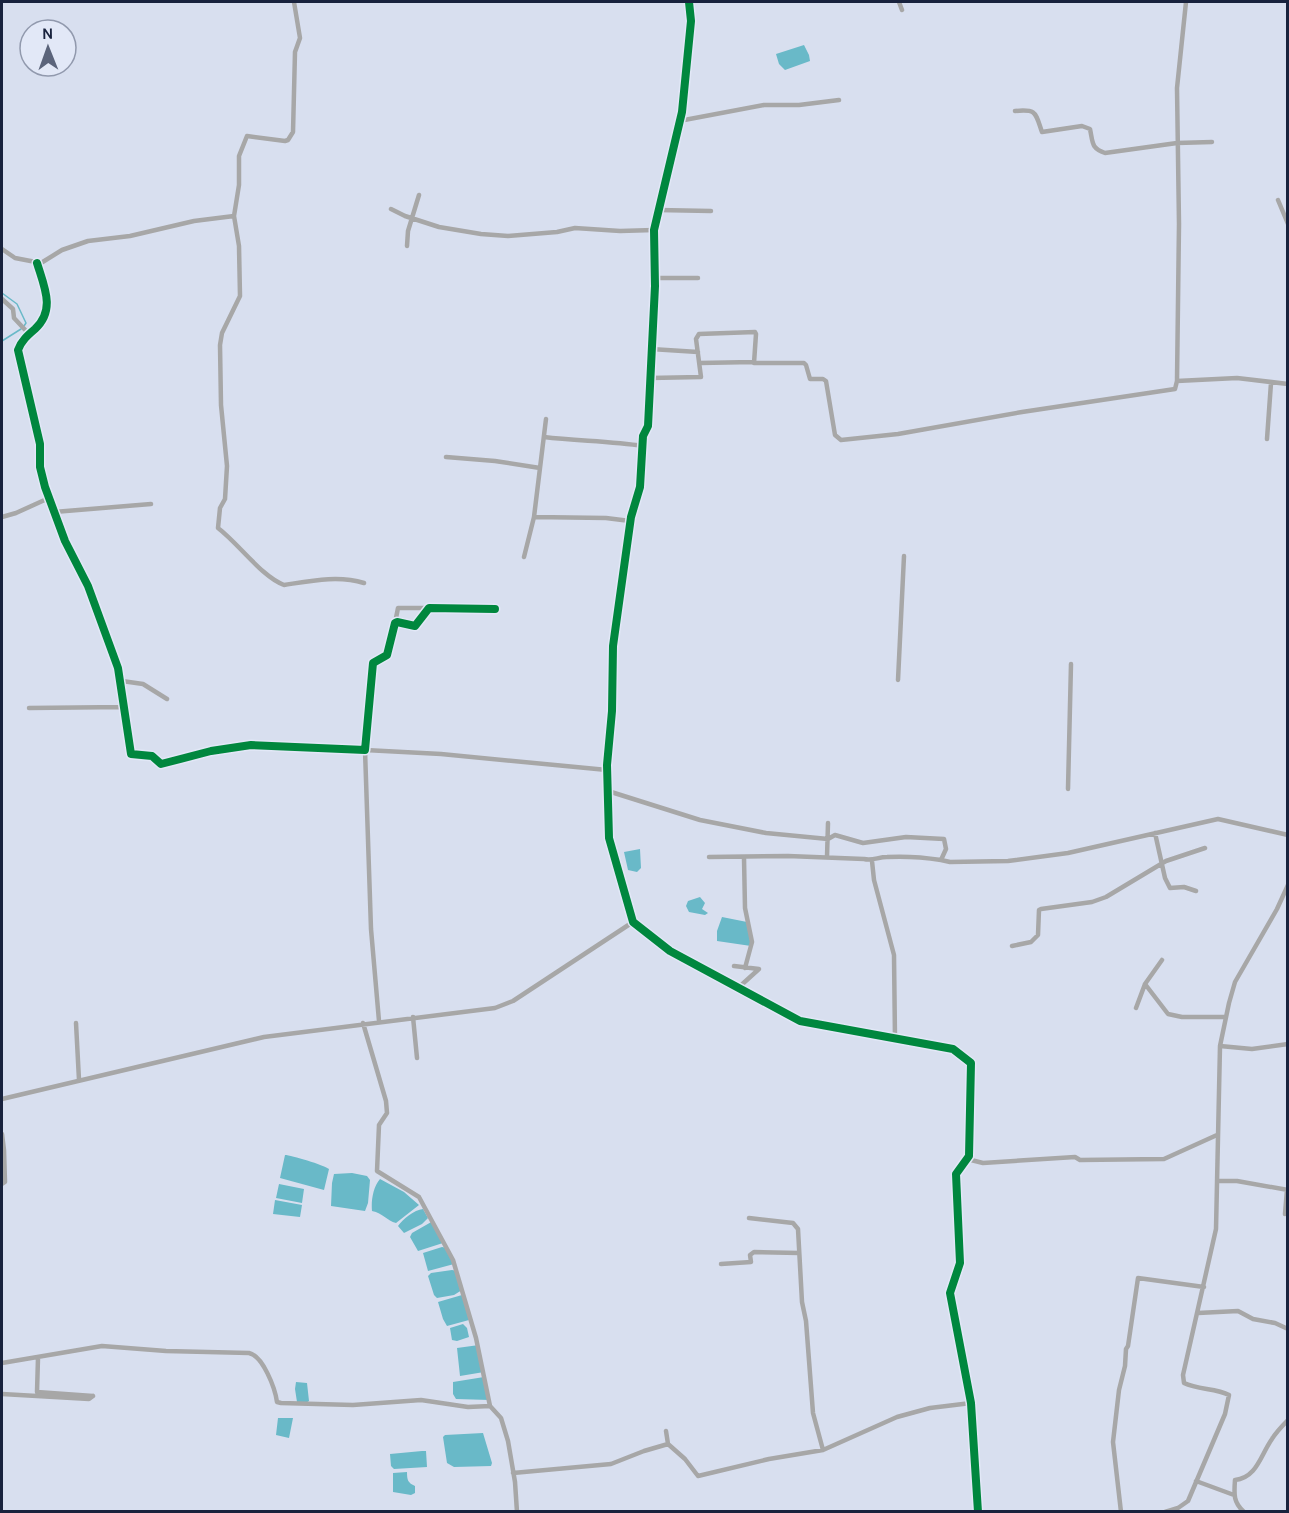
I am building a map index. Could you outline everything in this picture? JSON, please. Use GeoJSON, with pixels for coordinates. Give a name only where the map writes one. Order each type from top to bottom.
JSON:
{"type":"FeatureCollection","features":[{"type":"Feature","properties":{"kind":"street"},"geometry":{"type":"LineString","coordinates":[[294,2],[300,41],[295,52],[293,132],[285,141],[247,136],[239,156],[239,185],[234,216],[239,246],[240,296],[222,333],[220,345],[221,405],[227,466],[225,499],[220,508],[218,528],[235,540],[277,583],[284,585],[295,582],[344,579],[364,583]]}},
{"type":"Feature","properties":{"kind":"street"},"geometry":{"type":"LineString","coordinates":[[688,2],[691,21],[682,112],[654,230],[648,426],[643,436],[639,487],[630,521],[613,646],[608,770],[609,837],[633,922],[670,951],[800,1021],[953,1049],[971,1063],[969,1156],[956,1174],[960,1263],[950,1293],[971,1403],[978,1512]]}},
{"type":"Feature","properties":{"kind":"street"},"geometry":{"type":"LineString","coordinates":[[899,2],[902,10]]}},
{"type":"Feature","properties":{"kind":"street"},"geometry":{"type":"LineString","coordinates":[[700,363],[804,363],[810,379],[825,379],[835,435],[841,440],[898,434],[1022,412],[1175,389],[1177,381],[1179,224],[1177,88],[1186,2]]}},
{"type":"Feature","properties":{"kind":"street"},"geometry":{"type":"LineString","coordinates":[[679,121],[764,105],[800,105],[839,100]]}},
{"type":"Feature","properties":{"kind":"street"},"geometry":{"type":"LineString","coordinates":[[1015,111],[1030,110],[1035,113],[1041,130],[1044,132],[1082,126],[1090,129],[1094,146],[1105,153],[1177,143],[1212,142]]}},
{"type":"Feature","properties":{"kind":"street"},"geometry":{"type":"LineString","coordinates":[[407,246],[419,195]]}},
{"type":"Feature","properties":{"kind":"street"},"geometry":{"type":"LineString","coordinates":[[1278,200],[1287,224]]}},
{"type":"Feature","properties":{"kind":"street"},"geometry":{"type":"LineString","coordinates":[[391,209],[412,219],[439,227],[481,234],[508,236],[557,232],[575,228],[620,231],[654,230]]}},
{"type":"Feature","properties":{"kind":"street"},"geometry":{"type":"LineString","coordinates":[[658,210],[711,211]]}},
{"type":"Feature","properties":{"kind":"street"},"geometry":{"type":"LineString","coordinates":[[2,249],[15,258],[41,263],[62,250],[95,240],[129,236],[194,220],[234,216]]}},
{"type":"Feature","properties":{"kind":"street"},"geometry":{"type":"LineString","coordinates":[[37,263],[48,298],[48,308],[44,320],[20,343],[18,350],[40,444],[40,467],[54,512],[88,586],[122,681],[131,754],[152,756],[161,764],[211,751],[251,745],[441,754],[608,770]]}},
{"type":"Feature","properties":{"kind":"street"},"geometry":{"type":"LineString","coordinates":[[654,278],[698,278]]}},
{"type":"Feature","properties":{"kind":"street"},"geometry":{"type":"LineString","coordinates":[[2,299],[13,309],[14,318],[29,334]]}},
{"type":"Feature","properties":{"kind":"street"},"geometry":{"type":"LineString","coordinates":[[650,378],[701,376],[696,339],[699,333],[755,332],[753,362]]}},
{"type":"Feature","properties":{"kind":"street"},"geometry":{"type":"LineString","coordinates":[[651,350],[698,352]]}},
{"type":"Feature","properties":{"kind":"street"},"geometry":{"type":"LineString","coordinates":[[1177,381],[1237,378],[1287,384]]}},
{"type":"Feature","properties":{"kind":"street"},"geometry":{"type":"LineString","coordinates":[[1267,439],[1271,383]]}},
{"type":"Feature","properties":{"kind":"street"},"geometry":{"type":"LineString","coordinates":[[524,557],[534,517],[546,419]]}},
{"type":"Feature","properties":{"kind":"street"},"geometry":{"type":"LineString","coordinates":[[544,437],[643,446]]}},
{"type":"Feature","properties":{"kind":"street"},"geometry":{"type":"LineString","coordinates":[[446,456],[540,468]]}},
{"type":"Feature","properties":{"kind":"street"},"geometry":{"type":"LineString","coordinates":[[2,516],[16,513],[49,498]]}},
{"type":"Feature","properties":{"kind":"street"},"geometry":{"type":"LineString","coordinates":[[54,512],[151,504]]}},
{"type":"Feature","properties":{"kind":"street"},"geometry":{"type":"LineString","coordinates":[[534,517],[606,518],[630,521]]}},
{"type":"Feature","properties":{"kind":"street"},"geometry":{"type":"LineString","coordinates":[[898,680],[904,556]]}},
{"type":"Feature","properties":{"kind":"street"},"geometry":{"type":"LineString","coordinates":[[379,1021],[371,929],[365,750],[373,663],[387,656],[398,608],[495,609]]}},
{"type":"Feature","properties":{"kind":"street"},"geometry":{"type":"LineString","coordinates":[[395,624],[397,622],[415,626],[429,608]]}},
{"type":"Feature","properties":{"kind":"street"},"geometry":{"type":"LineString","coordinates":[[1068,789],[1071,664]]}},
{"type":"Feature","properties":{"kind":"street"},"geometry":{"type":"LineString","coordinates":[[122,681],[143,684],[167,699]]}},
{"type":"Feature","properties":{"kind":"street"},"geometry":{"type":"LineString","coordinates":[[28,708],[124,707]]}},
{"type":"Feature","properties":{"kind":"street"},"geometry":{"type":"LineString","coordinates":[[608,791],[700,820],[766,833],[828,838],[835,835],[863,843],[906,837],[944,839],[946,849],[941,860]]}},
{"type":"Feature","properties":{"kind":"street"},"geometry":{"type":"LineString","coordinates":[[709,858],[788,856],[872,861],[882,857],[915,856],[950,862],[1008,861],[1068,853],[1218,819],[1287,835]]}},
{"type":"Feature","properties":{"kind":"street"},"geometry":{"type":"LineString","coordinates":[[827,857],[828,823]]}},
{"type":"Feature","properties":{"kind":"street"},"geometry":{"type":"LineString","coordinates":[[1155,833],[1165,878],[1170,888],[1184,887],[1196,891]]}},
{"type":"Feature","properties":{"kind":"street"},"geometry":{"type":"LineString","coordinates":[[1012,946],[1031,942],[1038,935],[1039,910],[1092,902],[1106,897],[1166,861],[1205,848]]}},
{"type":"Feature","properties":{"kind":"street"},"geometry":{"type":"LineString","coordinates":[[744,858],[746,908],[752,942],[745,968]]}},
{"type":"Feature","properties":{"kind":"street"},"geometry":{"type":"LineString","coordinates":[[872,861],[874,880],[894,955],[895,1039]]}},
{"type":"Feature","properties":{"kind":"street"},"geometry":{"type":"LineString","coordinates":[[1165,1512],[1178,1508],[1188,1501],[1225,1414],[1229,1395],[1224,1392],[1195,1389],[1184,1383],[1216,1229],[1220,1046],[1235,982],[1287,885]]}},
{"type":"Feature","properties":{"kind":"street"},"geometry":{"type":"LineString","coordinates":[[2,1099],[264,1037],[495,1008],[513,1001],[633,922]]}},
{"type":"Feature","properties":{"kind":"street"},"geometry":{"type":"LineString","coordinates":[[1136,1008],[1145,984],[1162,960]]}},
{"type":"Feature","properties":{"kind":"street"},"geometry":{"type":"LineString","coordinates":[[734,966],[759,969],[738,988]]}},
{"type":"Feature","properties":{"kind":"street"},"geometry":{"type":"LineString","coordinates":[[1145,984],[1168,1014],[1182,1017],[1226,1017]]}},
{"type":"Feature","properties":{"kind":"street"},"geometry":{"type":"LineString","coordinates":[[413,1017],[417,1058]]}},
{"type":"Feature","properties":{"kind":"street"},"geometry":{"type":"LineString","coordinates":[[76,1023],[79,1080]]}},
{"type":"Feature","properties":{"kind":"street"},"geometry":{"type":"LineString","coordinates":[[363,1023],[386,1101],[387,1113],[380,1125],[377,1171],[419,1197],[453,1260],[476,1338],[490,1406],[501,1418],[508,1441],[517,1492],[517,1512]]}},
{"type":"Feature","properties":{"kind":"street"},"geometry":{"type":"LineString","coordinates":[[1220,1046],[1252,1049],[1287,1044]]}},
{"type":"Feature","properties":{"kind":"street"},"geometry":{"type":"LineString","coordinates":[[2,1134],[5,1170],[2,1184]]}},
{"type":"Feature","properties":{"kind":"street"},"geometry":{"type":"LineString","coordinates":[[967,1159],[983,1163],[1075,1157],[1080,1160],[1164,1159],[1217,1135]]}},
{"type":"Feature","properties":{"kind":"street"},"geometry":{"type":"LineString","coordinates":[[1218,1180],[1287,1190],[1286,1214]]}},
{"type":"Feature","properties":{"kind":"street"},"geometry":{"type":"LineString","coordinates":[[749,1218],[793,1223],[798,1229],[801,1302],[806,1321],[813,1413],[823,1450]]}},
{"type":"Feature","properties":{"kind":"street"},"geometry":{"type":"LineString","coordinates":[[721,1264],[751,1262],[750,1255],[754,1252],[799,1253]]}},
{"type":"Feature","properties":{"kind":"street"},"geometry":{"type":"LineString","coordinates":[[1120,1512],[1113,1442],[1119,1390],[1125,1366],[1138,1278],[1204,1287]]}},
{"type":"Feature","properties":{"kind":"street"},"geometry":{"type":"LineString","coordinates":[[1198,1313],[1238,1311],[1252,1319],[1275,1323],[1287,1329]]}},
{"type":"Feature","properties":{"kind":"street"},"geometry":{"type":"LineString","coordinates":[[2,1363],[102,1346],[166,1351],[249,1353],[257,1356],[272,1381],[277,1402],[281,1403],[352,1405],[421,1401],[468,1407],[490,1406]]}},
{"type":"Feature","properties":{"kind":"street"},"geometry":{"type":"LineString","coordinates":[[2,1394],[89,1399],[93,1396],[37,1392],[38,1358]]}},
{"type":"Feature","properties":{"kind":"street"},"geometry":{"type":"LineString","coordinates":[[666,1431],[668,1444],[685,1459],[698,1476],[823,1450],[897,1417],[930,1408],[971,1403]]}},
{"type":"Feature","properties":{"kind":"street"},"geometry":{"type":"LineString","coordinates":[[1244,1512],[1237,1505],[1234,1495],[1235,1480],[1244,1479],[1253,1472],[1271,1440],[1287,1420]]}},
{"type":"Feature","properties":{"kind":"street"},"geometry":{"type":"LineString","coordinates":[[513,1473],[611,1464],[668,1444]]}},
{"type":"Feature","properties":{"kind":"street"},"geometry":{"type":"LineString","coordinates":[[1196,1481],[1234,1495]]}},
{"type":"Feature","properties":{"kind":"water"},"geometry":{"type":"Polygon","coordinates":[[[804,45],[810,61],[785,70],[779,64],[776,54],[804,45]]]}},
{"type":"Feature","properties":{"kind":"water"},"geometry":{"type":"Polygon","coordinates":[[[640,849],[641,868],[637,872],[628,870],[624,852],[640,849]]]}},
{"type":"Feature","properties":{"kind":"water"},"geometry":{"type":"Polygon","coordinates":[[[700,897],[705,903],[702,909],[708,913],[705,915],[689,912],[686,906],[688,901],[700,897]]]}},
{"type":"Feature","properties":{"kind":"water"},"geometry":{"type":"Polygon","coordinates":[[[722,917],[747,922],[751,946],[717,941],[717,931],[722,917]]]}},
{"type":"Feature","properties":{"kind":"water"},"geometry":{"type":"Polygon","coordinates":[[[285,1155],[307,1160],[329,1169],[324,1190],[280,1178],[285,1155]]]}},
{"type":"Feature","properties":{"kind":"water"},"geometry":{"type":"Polygon","coordinates":[[[352,1173],[367,1176],[370,1180],[365,1211],[331,1206],[334,1174],[352,1173]]]}},
{"type":"Feature","properties":{"kind":"water"},"geometry":{"type":"Polygon","coordinates":[[[380,1179],[404,1192],[419,1205],[396,1223],[372,1211],[373,1194],[380,1179]]]}},
{"type":"Feature","properties":{"kind":"water"},"geometry":{"type":"Polygon","coordinates":[[[279,1184],[304,1189],[302,1203],[276,1198],[279,1184]]]}},
{"type":"Feature","properties":{"kind":"water"},"geometry":{"type":"Polygon","coordinates":[[[275,1200],[302,1205],[300,1217],[273,1214],[275,1200]]]}},
{"type":"Feature","properties":{"kind":"water"},"geometry":{"type":"Polygon","coordinates":[[[423,1209],[428,1218],[422,1224],[404,1233],[398,1226],[409,1215],[423,1209]]]}},
{"type":"Feature","properties":{"kind":"water"},"geometry":{"type":"Polygon","coordinates":[[[433,1221],[443,1243],[418,1251],[410,1237],[412,1233],[433,1221]]]}},
{"type":"Feature","properties":{"kind":"water"},"geometry":{"type":"Polygon","coordinates":[[[442,1247],[447,1248],[454,1264],[428,1271],[423,1253],[442,1247]]]}},
{"type":"Feature","properties":{"kind":"water"},"geometry":{"type":"Polygon","coordinates":[[[457,1271],[462,1290],[454,1295],[437,1298],[428,1276],[431,1273],[457,1271]]]}},
{"type":"Feature","properties":{"kind":"water"},"geometry":{"type":"Polygon","coordinates":[[[462,1295],[469,1320],[447,1326],[438,1302],[462,1295]]]}},
{"type":"Feature","properties":{"kind":"water"},"geometry":{"type":"Polygon","coordinates":[[[463,1324],[467,1328],[469,1337],[457,1341],[452,1340],[450,1328],[463,1324]]]}},
{"type":"Feature","properties":{"kind":"water"},"geometry":{"type":"Polygon","coordinates":[[[479,1345],[484,1372],[460,1376],[457,1348],[479,1345]]]}},
{"type":"Feature","properties":{"kind":"water"},"geometry":{"type":"Polygon","coordinates":[[[484,1377],[490,1400],[456,1399],[453,1394],[453,1382],[484,1377]]]}},
{"type":"Feature","properties":{"kind":"water"},"geometry":{"type":"Polygon","coordinates":[[[296,1382],[307,1383],[309,1401],[306,1403],[297,1402],[296,1382]]]}},
{"type":"Feature","properties":{"kind":"water"},"geometry":{"type":"Polygon","coordinates":[[[278,1418],[293,1418],[289,1438],[276,1435],[278,1418]]]}},
{"type":"Feature","properties":{"kind":"water"},"geometry":{"type":"Polygon","coordinates":[[[483,1433],[491,1466],[454,1467],[447,1463],[443,1437],[445,1435],[483,1433]]]}},
{"type":"Feature","properties":{"kind":"water"},"geometry":{"type":"Polygon","coordinates":[[[426,1451],[427,1467],[394,1469],[391,1466],[390,1454],[426,1451]]]}},
{"type":"Feature","properties":{"kind":"water"},"geometry":{"type":"Polygon","coordinates":[[[407,1472],[408,1481],[415,1486],[415,1493],[411,1495],[393,1492],[393,1473],[407,1472]]]}},
{"type":"Feature","properties":{"kind":"waterway"},"geometry":{"type":"LineString","coordinates":[[2,293],[17,304],[26,323],[24,326]]}},
{"type":"Feature","properties":{"kind":"waterway"},"geometry":{"type":"LineString","coordinates":[[2,341],[21,329]]}},
{"type":"Feature","properties":{"kind":"cycle path"},"geometry":{"type":"LineString","coordinates":[[689,2],[691,21],[682,112],[654,230],[655,286],[648,426],[643,436],[640,487],[631,517],[613,646],[612,711],[607,765],[609,838],[633,922],[670,951],[800,1021],[953,1049],[971,1063],[969,1156],[956,1174],[960,1263],[950,1293],[971,1403],[978,1512]]}},
{"type":"Feature","properties":{"kind":"cycle path"},"geometry":{"type":"LineString","coordinates":[[37,263],[45,289],[47,306],[41,322],[25,338],[18,350],[40,444],[40,467],[65,541],[88,586],[118,668],[131,754],[152,756],[161,764],[211,751],[251,745],[365,750],[373,663],[387,655],[395,623],[415,626],[429,608],[495,609]]}}]}
